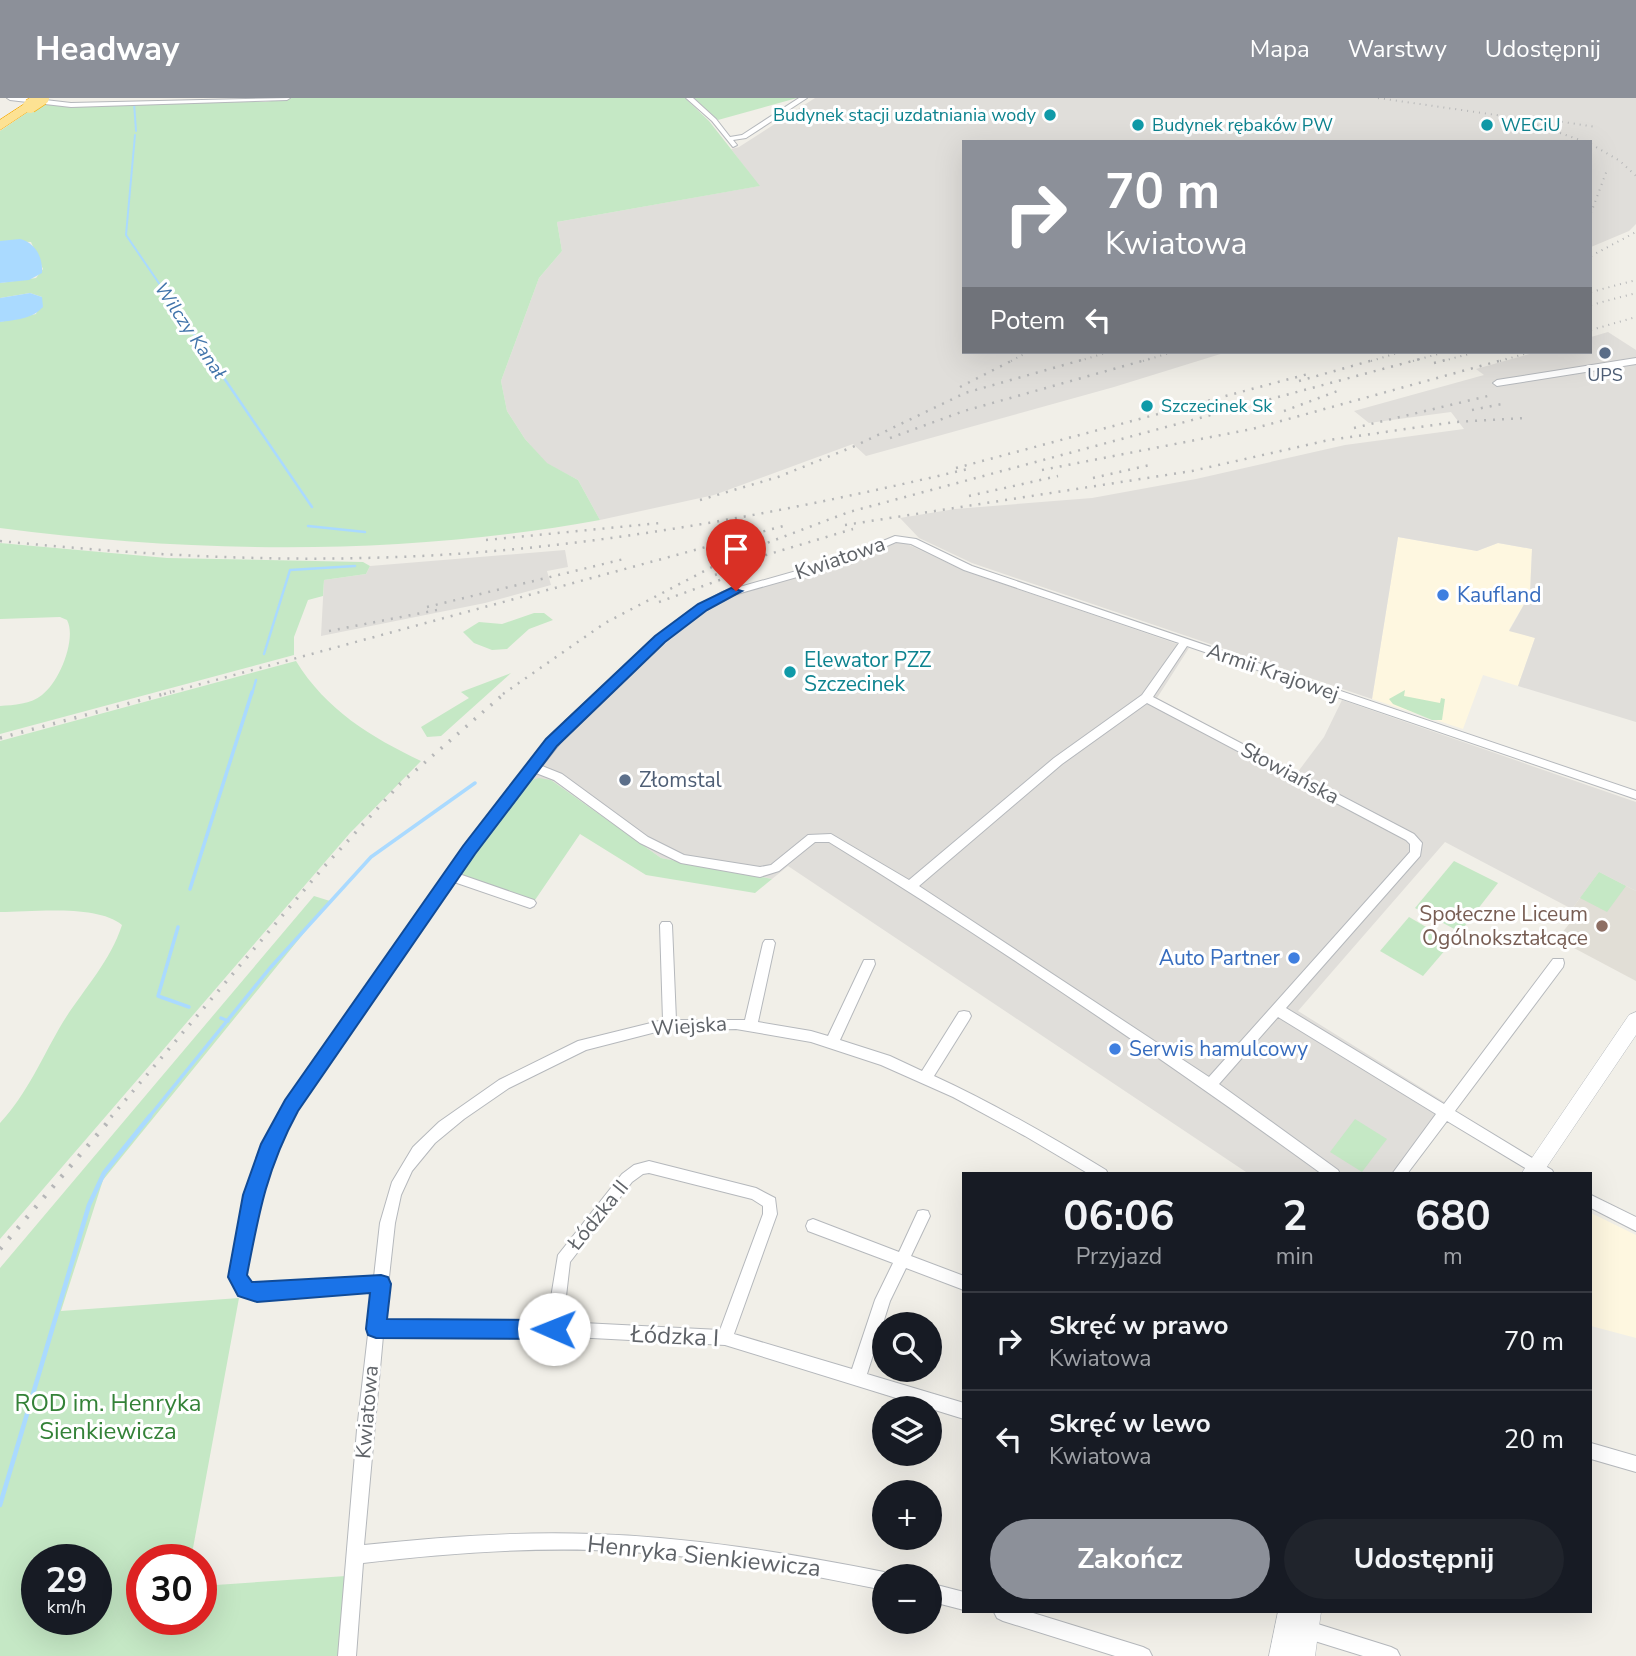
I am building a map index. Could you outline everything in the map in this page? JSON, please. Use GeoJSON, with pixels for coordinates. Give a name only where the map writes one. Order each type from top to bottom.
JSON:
{"type":"FeatureCollection","features":[{"type":"Feature","properties":{"kind":"highway"},"geometry":{"type":"LineString","coordinates":[[0,117],[26,101]]}},
{"type":"Feature","properties":{"kind":"highway"},"geometry":{"type":"LineString","coordinates":[[0,126],[26,101]]}},
{"type":"Feature","properties":{"kind":"street"},"geometry":{"type":"LineString","coordinates":[[26,101],[71,105],[286,98]]}},
{"type":"Feature","properties":{"kind":"street"},"geometry":{"type":"LineString","coordinates":[[689,98],[731,142],[744,137],[804,98]]}},
{"type":"Feature","properties":{"kind":"street"},"geometry":{"type":"LineString","coordinates":[[1497,383],[1636,361]]}},
{"type":"Feature","properties":{"kind":"street","name":"Kwiatowa"},"geometry":{"type":"LineString","coordinates":[[347,1656],[381,1284],[257,1293],[241,1286],[237,1277],[253,1195],[275,1134],[450,876],[560,733],[619,675],[672,629],[710,602],[736,591],[846,560],[883,542],[900,538],[913,541]]}},
{"type":"Feature","properties":{"kind":"street","name":"Armii Krajowej"},"geometry":{"type":"LineString","coordinates":[[913,541],[958,564],[1636,795]]}},
{"type":"Feature","properties":{"kind":"street"},"geometry":{"type":"LineString","coordinates":[[910,886],[1058,761],[1146,698],[1185,642]]}},
{"type":"Feature","properties":{"kind":"street","name":"Słowiańska"},"geometry":{"type":"LineString","coordinates":[[1146,698],[1416,842],[1416,853],[1210,1085]]}},
{"type":"Feature","properties":{"kind":"street"},"geometry":{"type":"LineString","coordinates":[[532,767],[558,777],[656,848],[681,859],[760,872],[775,868],[812,838],[825,836],[910,886],[1210,1085],[1330,1172]]}},
{"type":"Feature","properties":{"kind":"street"},"geometry":{"type":"LineString","coordinates":[[450,876],[530,903]]}},
{"type":"Feature","properties":{"kind":"street"},"geometry":{"type":"LineString","coordinates":[[666,925],[670,1024]]}},
{"type":"Feature","properties":{"kind":"street"},"geometry":{"type":"LineString","coordinates":[[751,1024],[769,943]]}},
{"type":"Feature","properties":{"kind":"street"},"geometry":{"type":"LineString","coordinates":[[1400,1172],[1558,962]]}},
{"type":"Feature","properties":{"kind":"street"},"geometry":{"type":"LineString","coordinates":[[832,1042],[869,964]]}},
{"type":"Feature","properties":{"kind":"street"},"geometry":{"type":"LineString","coordinates":[[1276,1009],[1538,1172],[1636,1020]]}},
{"type":"Feature","properties":{"kind":"street"},"geometry":{"type":"LineString","coordinates":[[925,1077],[964,1016]]}},
{"type":"Feature","properties":{"kind":"street","name":"Wiejska"},"geometry":{"type":"LineString","coordinates":[[381,1284],[391,1209],[399,1181],[417,1153],[442,1128],[488,1094],[547,1061],[618,1035],[670,1024],[751,1024],[832,1042],[925,1077],[1002,1116],[1098,1172]]}},
{"type":"Feature","properties":{"kind":"street","name":"Łódzka II"},"geometry":{"type":"LineString","coordinates":[[554,1329],[563,1260],[634,1171],[654,1168],[767,1199],[770,1214],[725,1338]]}},
{"type":"Feature","properties":{"kind":"street"},"geometry":{"type":"LineString","coordinates":[[1592,1201],[1636,1224]]}},
{"type":"Feature","properties":{"kind":"street"},"geometry":{"type":"LineString","coordinates":[[858,1376],[901,1258],[923,1216]]}},
{"type":"Feature","properties":{"kind":"street"},"geometry":{"type":"LineString","coordinates":[[813,1226],[962,1282]]}},
{"type":"Feature","properties":{"kind":"street","name":"Łódzka I"},"geometry":{"type":"LineString","coordinates":[[376,1329],[554,1329],[725,1338],[962,1409]]}},
{"type":"Feature","properties":{"kind":"street"},"geometry":{"type":"LineString","coordinates":[[1592,1451],[1636,1464]]}},
{"type":"Feature","properties":{"kind":"street","name":"Henryka Sienkiewicza"},"geometry":{"type":"LineString","coordinates":[[355,1555],[501,1542],[597,1542],[732,1554],[872,1579]]}},
{"type":"Feature","properties":{"kind":"street"},"geometry":{"type":"LineString","coordinates":[[942,1595],[962,1600]]}},
{"type":"Feature","properties":{"kind":"street"},"geometry":{"type":"LineString","coordinates":[[1006,1613],[1143,1656]]}},
{"type":"Feature","properties":{"kind":"street"},"geometry":{"type":"LineString","coordinates":[[1282,1656],[1301,1618]]}},
{"type":"Feature","properties":{"kind":"street"},"geometry":{"type":"LineString","coordinates":[[1301,1618],[1302,1656]]}},
{"type":"Feature","properties":{"kind":"street"},"geometry":{"type":"LineString","coordinates":[[1301,1618],[1391,1656]]}},
{"type":"Feature","properties":{"kind":"shaded area"},"geometry":{"type":"Polygon","coordinates":[[[815,98],[1636,98],[1636,224],[1629,231],[1592,247],[1592,140],[962,140],[962,354],[1221,354],[1114,387],[866,456],[853,444],[714,495],[600,520],[578,480],[546,463],[525,439],[507,411],[501,381],[539,278],[562,251],[557,222],[759,186],[731,149],[739,147],[815,98]]]}},
{"type":"Feature","properties":{"kind":"shaded area"},"geometry":{"type":"Polygon","coordinates":[[[1608,332],[1636,350],[1636,722],[1518,686],[1535,638],[1509,631],[1530,594],[1532,549],[1498,543],[1477,551],[1398,537],[1372,699],[972,563],[919,538],[900,518],[955,509],[1092,498],[1196,479],[1345,445],[1464,429],[1451,412],[1369,423],[1354,411],[1484,375],[1476,369],[1530,354],[1592,354],[1592,337],[1608,332]]]}},
{"type":"Feature","properties":{"kind":"shaded area"},"geometry":{"type":"Polygon","coordinates":[[[1398,537],[1477,551],[1498,543],[1532,549],[1530,594],[1509,630],[1535,638],[1518,686],[1483,675],[1463,729],[1372,699],[1398,537]]]}},
{"type":"Feature","properties":{"kind":"shaded area"},"geometry":{"type":"Polygon","coordinates":[[[903,542],[965,571],[1189,648],[1157,698],[1297,773],[1324,737],[1342,700],[1636,802],[1636,891],[1599,872],[1572,909],[1445,842],[1298,1011],[1454,1108],[1406,1172],[1246,1172],[788,866],[772,879],[661,858],[551,780],[528,781],[565,735],[624,677],[707,610],[738,594],[849,563],[886,545],[903,542]]]}},
{"type":"Feature","properties":{"kind":"shaded area"},"geometry":{"type":"Polygon","coordinates":[[[565,550],[568,567],[547,571],[551,585],[485,603],[321,636],[324,580],[366,574],[370,566],[565,550]]]}},
{"type":"Feature","properties":{"kind":"shaded area","name":"Społeczne Liceum Ogólnokształcące"},"geometry":{"type":"Polygon","coordinates":[[[1599,872],[1636,891],[1636,981],[1557,939],[1578,913],[1572,909],[1599,872]]]}},
{"type":"Feature","properties":{"kind":"shaded area"},"geometry":{"type":"Polygon","coordinates":[[[1592,1213],[1636,1235],[1636,1338],[1592,1326],[1592,1213]]]}},
{"type":"Feature","properties":{"kind":"green space"},"geometry":{"type":"Polygon","coordinates":[[[291,98],[685,98],[709,121],[760,186],[557,222],[562,251],[539,278],[501,381],[507,411],[525,439],[547,463],[578,480],[600,520],[451,540],[300,547],[150,543],[0,528],[0,322],[36,314],[42,297],[30,293],[0,298],[0,283],[36,278],[43,269],[31,242],[0,241],[0,131],[41,103],[79,107],[123,103],[265,102],[291,98]]]}},
{"type":"Feature","properties":{"kind":"green space"},"geometry":{"type":"Polygon","coordinates":[[[694,98],[797,98],[718,120],[694,98]]]}},
{"type":"Feature","properties":{"kind":"green space"},"geometry":{"type":"Polygon","coordinates":[[[0,543],[167,558],[363,562],[370,566],[366,574],[324,580],[323,596],[308,600],[294,637],[294,655],[0,734],[0,706],[22,704],[42,695],[60,671],[70,638],[67,620],[60,617],[0,619],[0,543]]]}},
{"type":"Feature","properties":{"kind":"green space"},"geometry":{"type":"Polygon","coordinates":[[[534,613],[544,613],[553,620],[529,629],[507,649],[492,650],[474,643],[463,632],[479,622],[502,624],[534,613]]]}},
{"type":"Feature","properties":{"kind":"green space"},"geometry":{"type":"Polygon","coordinates":[[[296,661],[321,694],[351,720],[367,732],[421,761],[350,833],[0,1239],[0,1123],[19,1099],[63,1022],[103,964],[122,925],[111,918],[81,912],[0,912],[0,741],[296,661]]]}},
{"type":"Feature","properties":{"kind":"green space"},"geometry":{"type":"Polygon","coordinates":[[[511,673],[441,736],[427,737],[421,727],[469,698],[461,692],[511,673]]]}},
{"type":"Feature","properties":{"kind":"green space"},"geometry":{"type":"Polygon","coordinates":[[[1405,690],[1404,696],[1440,703],[1441,698],[1445,699],[1442,720],[1432,720],[1393,704],[1389,699],[1405,690]]]}},
{"type":"Feature","properties":{"kind":"green space"},"geometry":{"type":"Polygon","coordinates":[[[539,778],[551,780],[661,858],[772,879],[755,893],[646,875],[580,834],[535,900],[459,875],[528,781],[539,778]]]}},
{"type":"Feature","properties":{"kind":"green space"},"geometry":{"type":"Polygon","coordinates":[[[1454,861],[1498,883],[1460,932],[1415,908],[1454,861]]]}},
{"type":"Feature","properties":{"kind":"green space"},"geometry":{"type":"Polygon","coordinates":[[[1599,872],[1626,886],[1607,912],[1580,898],[1599,872]]]}},
{"type":"Feature","properties":{"kind":"green space","name":"ROD im. Henryka Sienkiewicza"},"geometry":{"type":"Polygon","coordinates":[[[314,896],[330,901],[103,1180],[61,1311],[239,1298],[194,1544],[126,1544],[126,1635],[217,1635],[217,1585],[346,1576],[338,1656],[0,1656],[0,1268],[314,896]]]}},
{"type":"Feature","properties":{"kind":"green space"},"geometry":{"type":"Polygon","coordinates":[[[1409,917],[1452,942],[1423,976],[1380,951],[1409,917]]]}},
{"type":"Feature","properties":{"kind":"green space"},"geometry":{"type":"Polygon","coordinates":[[[1355,1119],[1387,1139],[1362,1172],[1330,1152],[1355,1119]]]}},
{"type":"Feature","properties":{"kind":"water"},"geometry":{"type":"Polygon","coordinates":[[[20,239],[30,244],[37,252],[42,273],[29,280],[0,283],[0,241],[20,239]]]}},
{"type":"Feature","properties":{"kind":"water"},"geometry":{"type":"Polygon","coordinates":[[[30,293],[42,297],[43,307],[39,311],[17,320],[0,322],[0,298],[30,293]]]}},
{"type":"Feature","properties":{"kind":"waterway","name":"Wilczy Kanał"},"geometry":{"type":"LineString","coordinates":[[134,103],[136,131]]}},
{"type":"Feature","properties":{"kind":"waterway","name":"Wilczy Kanał"},"geometry":{"type":"LineString","coordinates":[[135,135],[126,235],[212,361]]}},
{"type":"Feature","properties":{"kind":"waterway","name":"Wilczy Kanał"},"geometry":{"type":"LineString","coordinates":[[211,359],[312,507]]}},
{"type":"Feature","properties":{"kind":"waterway","name":"Wilczy Kanał"},"geometry":{"type":"LineString","coordinates":[[308,526],[365,532]]}},
{"type":"Feature","properties":{"kind":"waterway","name":"Wilczy Kanał"},"geometry":{"type":"LineString","coordinates":[[264,654],[290,570],[355,566]]}},
{"type":"Feature","properties":{"kind":"waterway","name":"Wilczy Kanał"},"geometry":{"type":"LineString","coordinates":[[252,694],[256,680]]}},
{"type":"Feature","properties":{"kind":"waterway","name":"Wilczy Kanał"},"geometry":{"type":"LineString","coordinates":[[190,889],[252,692]]}},
{"type":"Feature","properties":{"kind":"waterway"},"geometry":{"type":"LineString","coordinates":[[227,1021],[270,968],[371,857],[475,783]]}},
{"type":"Feature","properties":{"kind":"waterway"},"geometry":{"type":"LineString","coordinates":[[178,927],[158,996],[189,1007]]}},
{"type":"Feature","properties":{"kind":"waterway"},"geometry":{"type":"LineString","coordinates":[[221,1018],[227,1021]]}},
{"type":"Feature","properties":{"kind":"waterway"},"geometry":{"type":"LineString","coordinates":[[149,1117],[227,1021]]}},
{"type":"Feature","properties":{"kind":"waterway"},"geometry":{"type":"LineString","coordinates":[[0,1505],[89,1205],[104,1173],[150,1116]]}},
{"type":"Feature","properties":{"kind":"railway"},"geometry":{"type":"LineString","coordinates":[[1378,98],[1517,118],[1580,140]]}},
{"type":"Feature","properties":{"kind":"railway"},"geometry":{"type":"LineString","coordinates":[[1550,120],[1596,127]]}},
{"type":"Feature","properties":{"kind":"railway"},"geometry":{"type":"LineString","coordinates":[[1592,145],[1620,161],[1636,176]]}},
{"type":"Feature","properties":{"kind":"railway"},"geometry":{"type":"LineString","coordinates":[[1592,210],[1607,170]]}},
{"type":"Feature","properties":{"kind":"railway"},"geometry":{"type":"LineString","coordinates":[[1592,255],[1636,232]]}},
{"type":"Feature","properties":{"kind":"railway"},"geometry":{"type":"LineString","coordinates":[[1592,292],[1636,280]]}},
{"type":"Feature","properties":{"kind":"railway"},"geometry":{"type":"LineString","coordinates":[[1592,305],[1636,293]]}},
{"type":"Feature","properties":{"kind":"railway"},"geometry":{"type":"LineString","coordinates":[[1592,330],[1636,317]]}},
{"type":"Feature","properties":{"kind":"railway"},"geometry":{"type":"LineString","coordinates":[[1011,361],[1024,354]]}},
{"type":"Feature","properties":{"kind":"railway"},"geometry":{"type":"LineString","coordinates":[[1079,361],[1102,354]]}},
{"type":"Feature","properties":{"kind":"railway"},"geometry":{"type":"LineString","coordinates":[[1143,361],[1166,354]]}},
{"type":"Feature","properties":{"kind":"railway"},"geometry":{"type":"LineString","coordinates":[[1371,361],[1394,354]]}},
{"type":"Feature","properties":{"kind":"railway"},"geometry":{"type":"LineString","coordinates":[[1413,361],[1438,354]]}},
{"type":"Feature","properties":{"kind":"railway"},"geometry":{"type":"LineString","coordinates":[[1443,361],[1469,354]]}},
{"type":"Feature","properties":{"kind":"railway"},"geometry":{"type":"LineString","coordinates":[[1500,361],[1524,354]]}},
{"type":"Feature","properties":{"kind":"railway"},"geometry":{"type":"LineString","coordinates":[[960,387],[1015,359]]}},
{"type":"Feature","properties":{"kind":"railway"},"geometry":{"type":"LineString","coordinates":[[700,500],[778,477],[855,446],[965,393],[1085,359]]}},
{"type":"Feature","properties":{"kind":"railway"},"geometry":{"type":"LineString","coordinates":[[890,438],[964,411],[1149,359]]}},
{"type":"Feature","properties":{"kind":"railway"},"geometry":{"type":"LineString","coordinates":[[1299,381],[1377,359]]}},
{"type":"Feature","properties":{"kind":"railway"},"geometry":{"type":"LineString","coordinates":[[503,694],[605,623],[735,555],[849,512],[1420,359]]}},
{"type":"Feature","properties":{"kind":"railway"},"geometry":{"type":"LineString","coordinates":[[1434,363],[1450,359]]}},
{"type":"Feature","properties":{"kind":"railway"},"geometry":{"type":"LineString","coordinates":[[1042,470],[1252,429],[1506,359]]}},
{"type":"Feature","properties":{"kind":"railway"},"geometry":{"type":"LineString","coordinates":[[956,468],[1308,374]]}},
{"type":"Feature","properties":{"kind":"railway"},"geometry":{"type":"LineString","coordinates":[[1284,411],[1343,389]]}},
{"type":"Feature","properties":{"kind":"railway"},"geometry":{"type":"LineString","coordinates":[[1354,428],[1492,395]]}},
{"type":"Feature","properties":{"kind":"railway"},"geometry":{"type":"LineString","coordinates":[[1472,410],[1502,404]]}},
{"type":"Feature","properties":{"kind":"railway"},"geometry":{"type":"LineString","coordinates":[[845,525],[1192,471],[1329,440],[1455,422],[1526,418]]}},
{"type":"Feature","properties":{"kind":"railway"},"geometry":{"type":"LineString","coordinates":[[1093,478],[1150,465]]}},
{"type":"Feature","properties":{"kind":"railway"},"geometry":{"type":"LineString","coordinates":[[0,541],[227,557],[318,559],[440,555],[516,549],[668,530],[818,502],[968,469]]}},
{"type":"Feature","properties":{"kind":"railway"},"geometry":{"type":"LineString","coordinates":[[969,496],[1058,476]]}},
{"type":"Feature","properties":{"kind":"railway"},"geometry":{"type":"LineString","coordinates":[[486,540],[660,523]]}},
{"type":"Feature","properties":{"kind":"railway"},"geometry":{"type":"LineString","coordinates":[[164,694],[787,525]]}},
{"type":"Feature","properties":{"kind":"railway"},"geometry":{"type":"LineString","coordinates":[[715,575],[766,555],[853,529]]}},
{"type":"Feature","properties":{"kind":"railway"},"geometry":{"type":"LineString","coordinates":[[427,607],[628,558]]}},
{"type":"Feature","properties":{"kind":"railway"},"geometry":{"type":"LineString","coordinates":[[659,602],[728,577]]}},
{"type":"Feature","properties":{"kind":"railway"},"geometry":{"type":"LineString","coordinates":[[329,631],[437,610]]}},
{"type":"Feature","properties":{"kind":"railway"},"geometry":{"type":"LineString","coordinates":[[0,738],[171,692]]}},
{"type":"Feature","properties":{"kind":"railway"},"geometry":{"type":"LineString","coordinates":[[111,1117],[322,869],[400,784],[506,692]]}},
{"type":"Feature","properties":{"kind":"railway"},"geometry":{"type":"LineString","coordinates":[[0,1249],[113,1116]]}},
{"type":"Feature","properties":{"kind":"place","name":"Budynek stacji uzdatniania wody"},"geometry":{"type":"Point","coordinates":[1050,115]}},
{"type":"Feature","properties":{"kind":"place","name":"Budynek rębaków PW"},"geometry":{"type":"Point","coordinates":[1138,125]}},
{"type":"Feature","properties":{"kind":"place","name":"WECiU"},"geometry":{"type":"Point","coordinates":[1487,125]}},
{"type":"Feature","properties":{"kind":"place","name":"UPS"},"geometry":{"type":"Point","coordinates":[1605,353]}},
{"type":"Feature","properties":{"kind":"place","name":"Szczecinek Sk"},"geometry":{"type":"Point","coordinates":[1147,406]}},
{"type":"Feature","properties":{"kind":"place","name":"Kaufland"},"geometry":{"type":"Point","coordinates":[1443,595]}},
{"type":"Feature","properties":{"kind":"place","name":"Elewator PZZ Szczecinek"},"geometry":{"type":"Point","coordinates":[790,672]}},
{"type":"Feature","properties":{"kind":"place","name":"Złomstal"},"geometry":{"type":"Point","coordinates":[625,780]}},
{"type":"Feature","properties":{"kind":"place","name":"Społeczne Liceum Ogólnokształcące"},"geometry":{"type":"Point","coordinates":[1602,926]}},
{"type":"Feature","properties":{"kind":"place","name":"Auto Partner"},"geometry":{"type":"Point","coordinates":[1294,958]}},
{"type":"Feature","properties":{"kind":"place","name":"Serwis hamulcowy"},"geometry":{"type":"Point","coordinates":[1115,1049]}},
{"type":"Feature","properties":{"kind":"route"},"geometry":{"type":"LineString","coordinates":[[554,1329],[376,1329],[381,1284],[257,1293],[245,1290],[237,1277],[253,1195],[268,1149],[291,1106],[469,850],[551,742],[660,639],[702,607],[736,591]]}}]}
